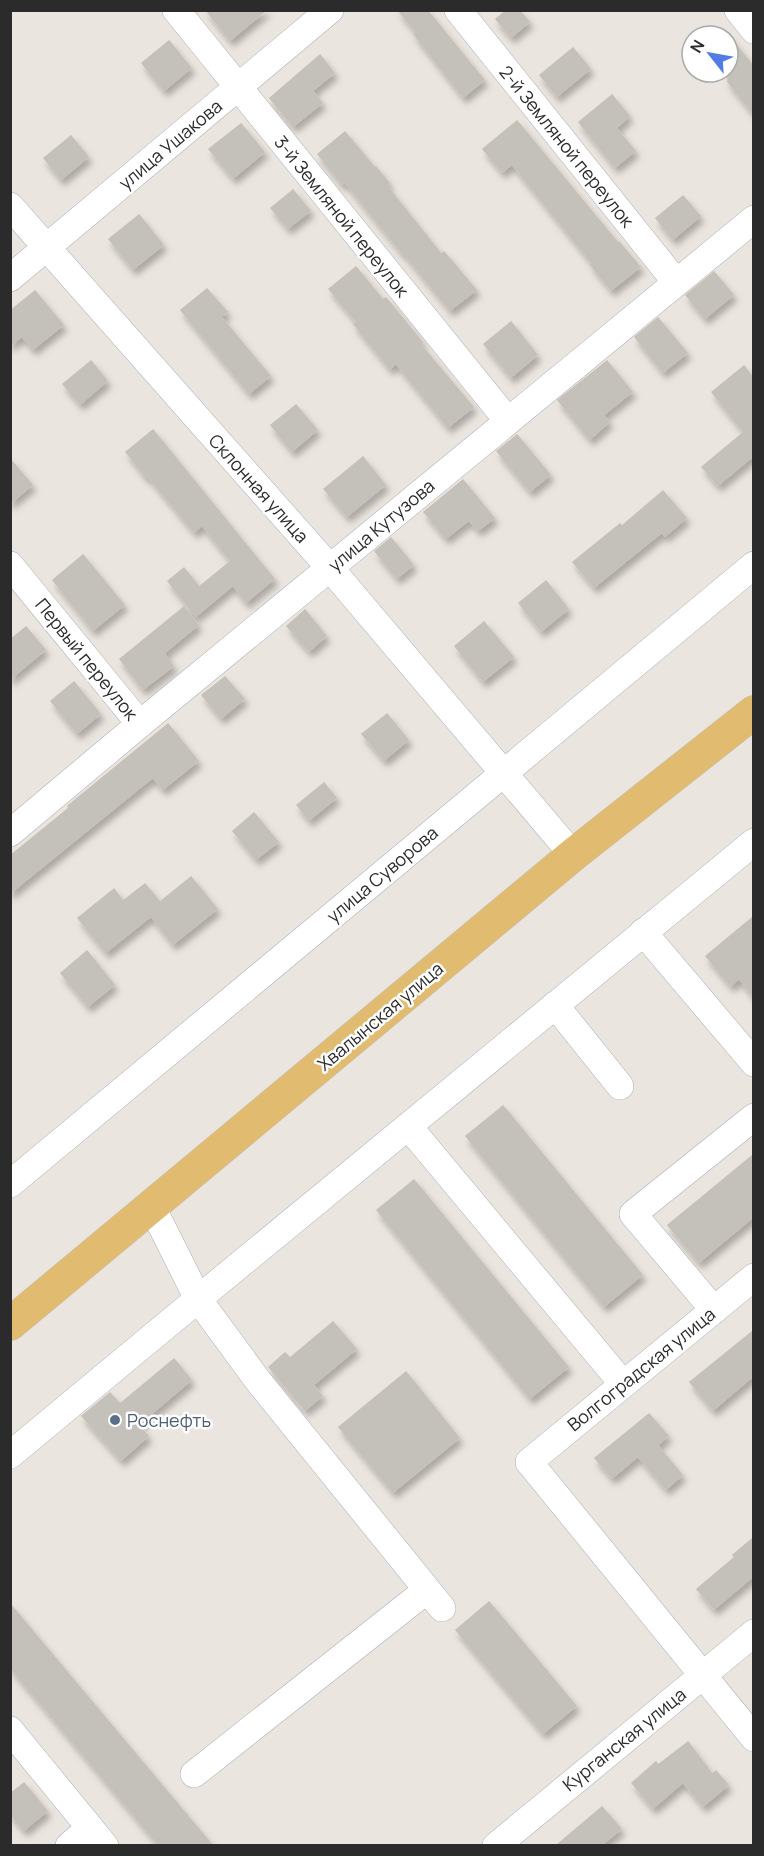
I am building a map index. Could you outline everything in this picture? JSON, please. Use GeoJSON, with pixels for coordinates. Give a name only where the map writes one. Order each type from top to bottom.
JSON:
{"type":"FeatureCollection","features":[{"type":"Feature","properties":{"kind":"main road","name":"Хвалынская улица"},"geometry":{"type":"LineString","coordinates":[[10,1324],[573,855],[753,712]]}},
{"type":"Feature","properties":{"kind":"street","name":"3-й Земляной переулок"},"geometry":{"type":"LineString","coordinates":[[176,10],[508,421]]}},
{"type":"Feature","properties":{"kind":"street","name":"улица Ушакова"},"geometry":{"type":"LineString","coordinates":[[10,278],[330,10]]}},
{"type":"Feature","properties":{"kind":"street","name":"2-й Земляной переулок"},"geometry":{"type":"LineString","coordinates":[[458,10],[676,282]]}},
{"type":"Feature","properties":{"kind":"street"},"geometry":{"type":"LineString","coordinates":[[738,10],[753,30]]}},
{"type":"Feature","properties":{"kind":"street","name":"Склонная улица"},"geometry":{"type":"LineString","coordinates":[[10,206],[330,568],[573,855]]}},
{"type":"Feature","properties":{"kind":"street","name":"улица Кутузова"},"geometry":{"type":"LineString","coordinates":[[10,833],[753,219]]}},
{"type":"Feature","properties":{"kind":"street","name":"Первый переулок"},"geometry":{"type":"LineString","coordinates":[[10,565],[140,724]]}},
{"type":"Feature","properties":{"kind":"street","name":"улица Суворова"},"geometry":{"type":"LineString","coordinates":[[10,1184],[753,565]]}},
{"type":"Feature","properties":{"kind":"street"},"geometry":{"type":"LineString","coordinates":[[10,1455],[753,842]]}},
{"type":"Feature","properties":{"kind":"street"},"geometry":{"type":"LineString","coordinates":[[643,933],[753,1063]]}},
{"type":"Feature","properties":{"kind":"street"},"geometry":{"type":"LineString","coordinates":[[555,1005],[620,1086]]}},
{"type":"Feature","properties":{"kind":"street"},"geometry":{"type":"LineString","coordinates":[[714,1310],[633,1214],[753,1117]]}},
{"type":"Feature","properties":{"kind":"street"},"geometry":{"type":"LineString","coordinates":[[408,1126],[623,1384]]}},
{"type":"Feature","properties":{"kind":"street"},"geometry":{"type":"LineString","coordinates":[[152,1207],[198,1299],[259,1382],[434,1599],[194,1774]]}},
{"type":"Feature","properties":{"kind":"street","name":"Волгоградская улица"},"geometry":{"type":"LineString","coordinates":[[702,1675],[529,1462],[753,1277]]}},
{"type":"Feature","properties":{"kind":"street","name":"Курганская улица"},"geometry":{"type":"LineString","coordinates":[[496,1845],[753,1633]]}},
{"type":"Feature","properties":{"kind":"street"},"geometry":{"type":"LineString","coordinates":[[702,1675],[753,1738]]}},
{"type":"Feature","properties":{"kind":"street"},"geometry":{"type":"LineString","coordinates":[[10,1730],[97,1837],[69,1845]]}},
{"type":"Feature","properties":{"kind":"building"},"geometry":{"type":"Polygon","coordinates":[[[206,10],[266,10],[230,40],[206,10]]]}},
{"type":"Feature","properties":{"kind":"building"},"geometry":{"type":"Polygon","coordinates":[[[398,10],[427,10],[484,80],[463,97],[398,10]]]}},
{"type":"Feature","properties":{"kind":"building"},"geometry":{"type":"Polygon","coordinates":[[[507,10],[519,10],[529,22],[511,37],[496,19],[507,10]]]}},
{"type":"Feature","properties":{"kind":"building"},"geometry":{"type":"Polygon","coordinates":[[[169,41],[191,68],[164,90],[142,63],[169,41]]]}},
{"type":"Feature","properties":{"kind":"building"},"geometry":{"type":"Polygon","coordinates":[[[573,48],[590,69],[557,96],[540,75],[573,48]]]}},
{"type":"Feature","properties":{"kind":"building"},"geometry":{"type":"Polygon","coordinates":[[[740,50],[753,66],[753,113],[730,84],[740,84],[740,50]]]}},
{"type":"Feature","properties":{"kind":"building"},"geometry":{"type":"Polygon","coordinates":[[[320,55],[334,73],[312,91],[322,103],[293,126],[270,98],[320,55]]]}},
{"type":"Feature","properties":{"kind":"building"},"geometry":{"type":"Polygon","coordinates":[[[612,95],[629,116],[616,128],[635,151],[615,167],[579,122],[612,95]]]}},
{"type":"Feature","properties":{"kind":"building"},"geometry":{"type":"Polygon","coordinates":[[[517,121],[640,267],[611,290],[591,265],[593,264],[512,164],[502,172],[483,149],[517,121]]]}},
{"type":"Feature","properties":{"kind":"building"},"geometry":{"type":"Polygon","coordinates":[[[241,124],[264,152],[233,178],[209,149],[241,124]]]}},
{"type":"Feature","properties":{"kind":"building"},"geometry":{"type":"Polygon","coordinates":[[[345,132],[389,183],[386,185],[441,254],[444,252],[476,290],[450,310],[345,182],[342,184],[318,154],[345,132]]]}},
{"type":"Feature","properties":{"kind":"building"},"geometry":{"type":"Polygon","coordinates":[[[71,136],[88,157],[61,179],[44,158],[71,136]]]}},
{"type":"Feature","properties":{"kind":"building"},"geometry":{"type":"Polygon","coordinates":[[[293,190],[310,211],[288,228],[271,208],[293,190]]]}},
{"type":"Feature","properties":{"kind":"building"},"geometry":{"type":"Polygon","coordinates":[[[683,196],[700,216],[673,239],[656,218],[683,196]]]}},
{"type":"Feature","properties":{"kind":"building"},"geometry":{"type":"Polygon","coordinates":[[[139,215],[163,245],[133,269],[109,239],[139,215]]]}},
{"type":"Feature","properties":{"kind":"building"},"geometry":{"type":"Polygon","coordinates":[[[356,267],[383,300],[386,298],[422,342],[420,344],[473,407],[448,427],[396,363],[390,369],[354,324],[357,322],[329,289],[356,267]]]}},
{"type":"Feature","properties":{"kind":"building"},"geometry":{"type":"Polygon","coordinates":[[[714,272],[733,295],[705,318],[686,295],[714,272]]]}},
{"type":"Feature","properties":{"kind":"building"},"geometry":{"type":"Polygon","coordinates":[[[207,289],[227,312],[221,317],[270,376],[249,393],[181,310],[207,289]]]}},
{"type":"Feature","properties":{"kind":"building"},"geometry":{"type":"Polygon","coordinates":[[[35,291],[63,325],[33,349],[22,336],[10,345],[10,311],[35,291]]]}},
{"type":"Feature","properties":{"kind":"building"},"geometry":{"type":"Polygon","coordinates":[[[658,318],[687,353],[663,372],[635,337],[658,318]]]}},
{"type":"Feature","properties":{"kind":"building"},"geometry":{"type":"Polygon","coordinates":[[[511,322],[537,355],[511,377],[484,344],[511,322]]]}},
{"type":"Feature","properties":{"kind":"building"},"geometry":{"type":"Polygon","coordinates":[[[91,361],[107,381],[80,404],[63,384],[91,361]]]}},
{"type":"Feature","properties":{"kind":"building"},"geometry":{"type":"Polygon","coordinates":[[[607,361],[632,392],[603,415],[609,422],[590,439],[558,400],[607,361]]]}},
{"type":"Feature","properties":{"kind":"building"},"geometry":{"type":"Polygon","coordinates":[[[744,366],[753,378],[753,456],[718,485],[702,467],[744,432],[712,392],[744,366]]]}},
{"type":"Feature","properties":{"kind":"building"},"geometry":{"type":"Polygon","coordinates":[[[296,405],[317,430],[292,451],[271,425],[296,405]]]}},
{"type":"Feature","properties":{"kind":"building"},"geometry":{"type":"Polygon","coordinates":[[[153,430],[274,579],[246,602],[233,585],[196,616],[168,581],[184,568],[199,587],[231,561],[202,525],[194,532],[126,452],[153,430]]]}},
{"type":"Feature","properties":{"kind":"building"},"geometry":{"type":"Polygon","coordinates":[[[517,435],[550,475],[530,491],[497,451],[517,435]]]}},
{"type":"Feature","properties":{"kind":"building"},"geometry":{"type":"Polygon","coordinates":[[[363,457],[385,485],[347,516],[324,489],[363,457]]]}},
{"type":"Feature","properties":{"kind":"building"},"geometry":{"type":"Polygon","coordinates":[[[10,459],[32,485],[10,503],[10,459]]]}},
{"type":"Feature","properties":{"kind":"building"},"geometry":{"type":"Polygon","coordinates":[[[463,480],[494,518],[478,530],[469,520],[446,538],[424,512],[463,480]]]}},
{"type":"Feature","properties":{"kind":"building"},"geometry":{"type":"Polygon","coordinates":[[[663,491],[686,518],[665,536],[662,532],[594,587],[573,562],[620,524],[622,526],[663,491]]]}},
{"type":"Feature","properties":{"kind":"building"},"geometry":{"type":"Polygon","coordinates":[[[391,538],[413,565],[397,578],[375,551],[391,538]]]}},
{"type":"Feature","properties":{"kind":"building"},"geometry":{"type":"Polygon","coordinates":[[[83,555],[124,605],[93,630],[53,580],[83,555]]]}},
{"type":"Feature","properties":{"kind":"building"},"geometry":{"type":"Polygon","coordinates":[[[546,581],[568,609],[541,631],[519,603],[546,581]]]}},
{"type":"Feature","properties":{"kind":"building"},"geometry":{"type":"Polygon","coordinates":[[[184,607],[198,625],[164,653],[173,666],[143,689],[120,659],[184,607]]]}},
{"type":"Feature","properties":{"kind":"building"},"geometry":{"type":"Polygon","coordinates":[[[305,610],[326,636],[309,651],[287,626],[305,610]]]}},
{"type":"Feature","properties":{"kind":"building"},"geometry":{"type":"Polygon","coordinates":[[[484,622],[513,657],[483,681],[455,646],[484,622]]]}},
{"type":"Feature","properties":{"kind":"building"},"geometry":{"type":"Polygon","coordinates":[[[26,627],[45,650],[10,679],[10,640],[26,627]]]}},
{"type":"Feature","properties":{"kind":"building"},"geometry":{"type":"Polygon","coordinates":[[[225,677],[244,699],[221,718],[202,695],[225,677]]]}},
{"type":"Feature","properties":{"kind":"building"},"geometry":{"type":"Polygon","coordinates":[[[74,682],[100,714],[77,733],[51,701],[74,682]]]}},
{"type":"Feature","properties":{"kind":"building"},"geometry":{"type":"Polygon","coordinates":[[[387,714],[408,740],[384,760],[362,734],[387,714]]]}},
{"type":"Feature","properties":{"kind":"building"},"geometry":{"type":"Polygon","coordinates":[[[168,724],[198,761],[163,789],[153,777],[10,893],[10,856],[168,724]]]}},
{"type":"Feature","properties":{"kind":"building"},"geometry":{"type":"Polygon","coordinates":[[[324,783],[336,798],[309,820],[297,805],[324,783]]]}},
{"type":"Feature","properties":{"kind":"building"},"geometry":{"type":"Polygon","coordinates":[[[254,813],[278,842],[256,859],[233,831],[254,813]]]}},
{"type":"Feature","properties":{"kind":"building"},"geometry":{"type":"Polygon","coordinates":[[[191,877],[217,909],[173,944],[151,916],[106,952],[78,918],[114,889],[123,901],[145,884],[160,902],[191,877]]]}},
{"type":"Feature","properties":{"kind":"building"},"geometry":{"type":"Polygon","coordinates":[[[753,917],[753,996],[739,978],[731,986],[706,956],[753,917]]]}},
{"type":"Feature","properties":{"kind":"building"},"geometry":{"type":"Polygon","coordinates":[[[87,951],[114,985],[88,1006],[61,973],[87,951]]]}},
{"type":"Feature","properties":{"kind":"building"},"geometry":{"type":"Polygon","coordinates":[[[503,1106],[642,1275],[604,1306],[466,1136],[503,1106]]]}},
{"type":"Feature","properties":{"kind":"building"},"geometry":{"type":"Polygon","coordinates":[[[753,1155],[753,1217],[699,1262],[668,1225],[753,1155]]]}},
{"type":"Feature","properties":{"kind":"building"},"geometry":{"type":"Polygon","coordinates":[[[414,1180],[568,1367],[530,1398],[377,1210],[414,1180]]]}},
{"type":"Feature","properties":{"kind":"building"},"geometry":{"type":"Polygon","coordinates":[[[333,1322],[356,1349],[313,1385],[322,1396],[305,1410],[269,1367],[285,1353],[290,1358],[333,1322]]]}},
{"type":"Feature","properties":{"kind":"building"},"geometry":{"type":"Polygon","coordinates":[[[753,1331],[753,1376],[713,1410],[690,1382],[753,1331]]]}},
{"type":"Feature","properties":{"kind":"building"},"geometry":{"type":"Polygon","coordinates":[[[174,1359],[191,1380],[138,1425],[148,1436],[121,1460],[82,1416],[110,1393],[120,1404],[174,1359]]]}},
{"type":"Feature","properties":{"kind":"building"},"geometry":{"type":"Polygon","coordinates":[[[406,1372],[459,1438],[393,1492],[339,1427],[406,1372]]]}},
{"type":"Feature","properties":{"kind":"building"},"geometry":{"type":"Polygon","coordinates":[[[649,1414],[668,1436],[657,1445],[682,1475],[666,1489],[638,1456],[612,1478],[595,1458],[649,1414]]]}},
{"type":"Feature","properties":{"kind":"building"},"geometry":{"type":"Polygon","coordinates":[[[753,1538],[753,1579],[752,1577],[714,1609],[697,1589],[735,1557],[733,1555],[753,1538]]]}},
{"type":"Feature","properties":{"kind":"building"},"geometry":{"type":"Polygon","coordinates":[[[489,1602],[576,1706],[543,1733],[456,1630],[489,1602]]]}},
{"type":"Feature","properties":{"kind":"building"},"geometry":{"type":"Polygon","coordinates":[[[10,1604],[212,1845],[159,1845],[10,1667],[10,1604]]]}},
{"type":"Feature","properties":{"kind":"building"},"geometry":{"type":"Polygon","coordinates":[[[688,1742],[712,1774],[716,1771],[728,1785],[703,1806],[683,1782],[653,1808],[632,1783],[656,1762],[658,1765],[688,1742]]]}},
{"type":"Feature","properties":{"kind":"building"},"geometry":{"type":"Polygon","coordinates":[[[24,1783],[47,1811],[24,1830],[10,1814],[10,1794],[24,1783]]]}},
{"type":"Feature","properties":{"kind":"building"},"geometry":{"type":"Polygon","coordinates":[[[602,1807],[621,1829],[601,1845],[557,1845],[602,1807]]]}},
{"type":"Feature","properties":{"kind":"place","name":"Роснефть"},"geometry":{"type":"Point","coordinates":[115,1420]}}]}
